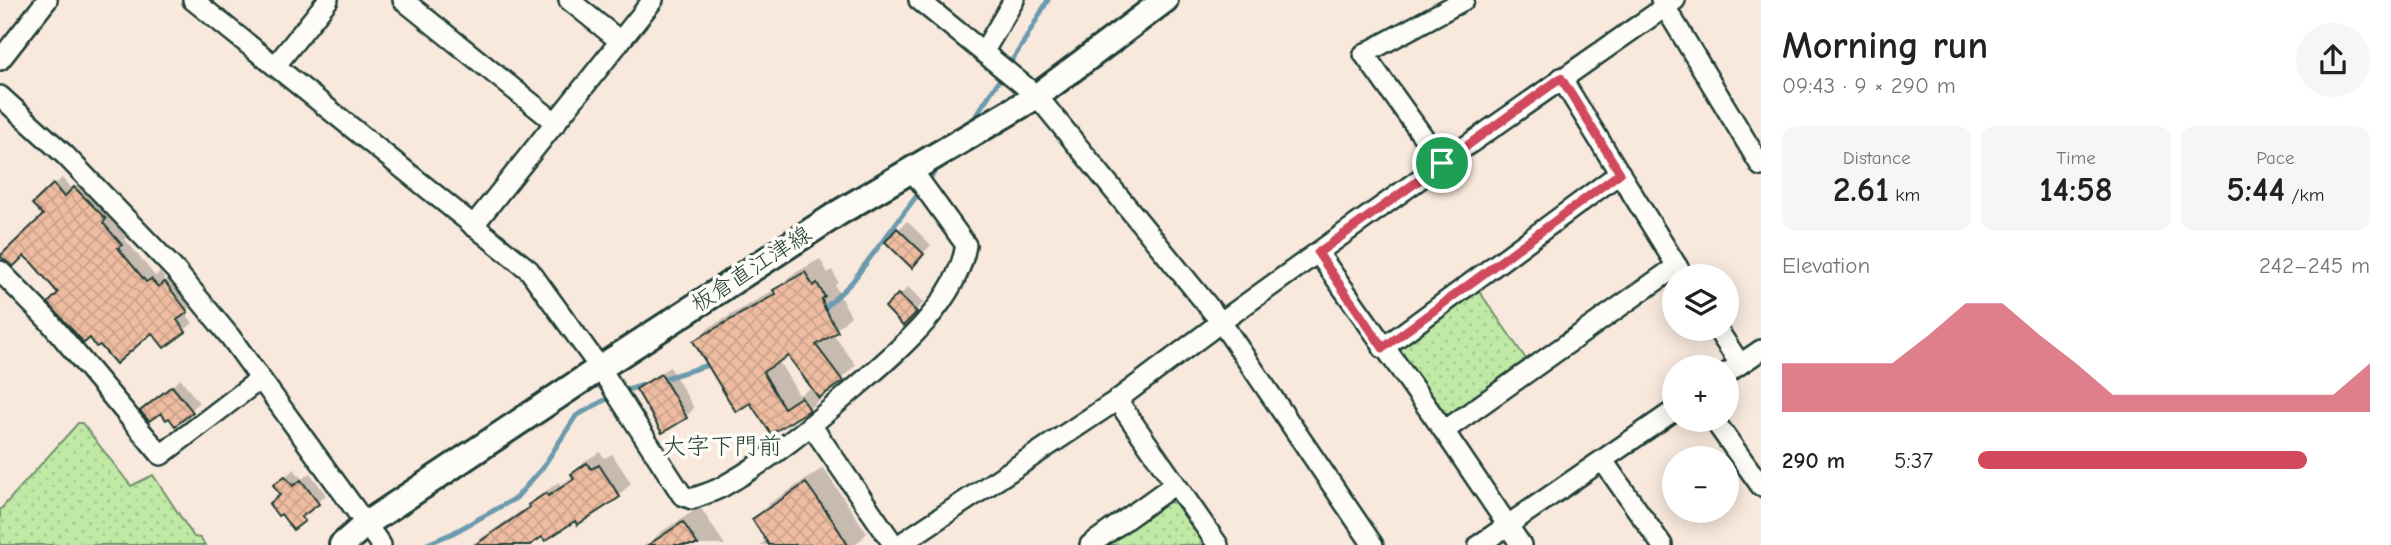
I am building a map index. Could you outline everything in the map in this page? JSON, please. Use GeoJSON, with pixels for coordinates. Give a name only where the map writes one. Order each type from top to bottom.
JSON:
{"type":"FeatureCollection","features":[{"type":"Feature","properties":{"kind":"main road","name":"板倉直江津線"},"geometry":{"type":"LineString","coordinates":[[342,545],[366,524],[840,212],[1037,96],[1165,0]]}},
{"type":"Feature","properties":{"kind":"street"},"geometry":{"type":"LineString","coordinates":[[0,60],[47,0]]}},
{"type":"Feature","properties":{"kind":"street"},"geometry":{"type":"LineString","coordinates":[[193,0],[529,270],[600,368],[682,495],[692,499],[724,486],[762,463],[811,425],[903,347],[942,300],[963,262],[965,245],[912,170]]}},
{"type":"Feature","properties":{"kind":"street"},"geometry":{"type":"LineString","coordinates":[[276,65],[328,0]]}},
{"type":"Feature","properties":{"kind":"street"},"geometry":{"type":"LineString","coordinates":[[403,0],[556,123]]}},
{"type":"Feature","properties":{"kind":"street"},"geometry":{"type":"LineString","coordinates":[[569,0],[621,41]]}},
{"type":"Feature","properties":{"kind":"street"},"geometry":{"type":"LineString","coordinates":[[473,226],[653,0]]}},
{"type":"Feature","properties":{"kind":"street"},"geometry":{"type":"LineString","coordinates":[[919,0],[1037,96],[1221,322],[1373,545]]}},
{"type":"Feature","properties":{"kind":"street"},"geometry":{"type":"LineString","coordinates":[[984,51],[1014,0]]}},
{"type":"Feature","properties":{"kind":"street"},"geometry":{"type":"LineString","coordinates":[[1442,163],[1364,54],[1464,0]]}},
{"type":"Feature","properties":{"kind":"street"},"geometry":{"type":"LineString","coordinates":[[811,425],[897,545],[1117,400],[1221,322],[1667,2],[1761,166]]}},
{"type":"Feature","properties":{"kind":"street"},"geometry":{"type":"LineString","coordinates":[[1561,78],[1676,264]]}},
{"type":"Feature","properties":{"kind":"street"},"geometry":{"type":"LineString","coordinates":[[0,96],[65,155],[177,272],[231,338],[381,545]]}},
{"type":"Feature","properties":{"kind":"street"},"geometry":{"type":"LineString","coordinates":[[1383,348],[1620,173]]}},
{"type":"Feature","properties":{"kind":"street"},"geometry":{"type":"LineString","coordinates":[[1318,253],[1521,545]]}},
{"type":"Feature","properties":{"kind":"street"},"geometry":{"type":"LineString","coordinates":[[0,271],[48,320],[161,455],[260,379]]}},
{"type":"Feature","properties":{"kind":"street"},"geometry":{"type":"LineString","coordinates":[[1444,431],[1662,283]]}},
{"type":"Feature","properties":{"kind":"street"},"geometry":{"type":"LineString","coordinates":[[1739,365],[1761,350]]}},
{"type":"Feature","properties":{"kind":"street"},"geometry":{"type":"LineString","coordinates":[[1117,400],[1218,545]]}},
{"type":"Feature","properties":{"kind":"street"},"geometry":{"type":"LineString","coordinates":[[1479,545],[1662,419]]}},
{"type":"Feature","properties":{"kind":"street"},"geometry":{"type":"LineString","coordinates":[[1723,432],[1761,486]]}},
{"type":"Feature","properties":{"kind":"street"},"geometry":{"type":"LineString","coordinates":[[1602,461],[1662,545]]}},
{"type":"Feature","properties":{"kind":"street"},"geometry":{"type":"LineString","coordinates":[[1090,545],[1175,484]]}},
{"type":"Feature","properties":{"kind":"green space"},"geometry":{"type":"Polygon","coordinates":[[[1477,288],[1528,362],[1452,415],[1442,413],[1396,351],[1400,342],[1477,288]]]}},
{"type":"Feature","properties":{"kind":"green space"},"geometry":{"type":"Polygon","coordinates":[[[78,423],[82,423],[131,486],[153,475],[194,537],[200,538],[205,545],[0,545],[0,510],[78,423]]]}},
{"type":"Feature","properties":{"kind":"green space"},"geometry":{"type":"Polygon","coordinates":[[[1167,502],[1177,503],[1206,545],[1107,545],[1167,502]]]}},
{"type":"Feature","properties":{"kind":"building"},"geometry":{"type":"Polygon","coordinates":[[[53,184],[64,197],[74,187],[106,219],[103,223],[122,245],[118,248],[146,282],[151,279],[158,287],[165,282],[188,312],[177,320],[186,332],[164,348],[152,333],[116,364],[100,345],[96,347],[90,338],[84,343],[48,303],[58,293],[32,263],[24,256],[13,267],[0,256],[43,215],[32,204],[53,184]]]}},
{"type":"Feature","properties":{"kind":"building"},"geometry":{"type":"Polygon","coordinates":[[[897,228],[924,254],[912,268],[885,242],[897,228]]]}},
{"type":"Feature","properties":{"kind":"building"},"geometry":{"type":"Polygon","coordinates":[[[805,272],[813,286],[817,283],[825,297],[822,299],[824,307],[838,332],[816,345],[843,381],[819,398],[788,356],[763,372],[784,408],[801,397],[810,410],[771,434],[750,403],[736,412],[693,341],[776,294],[773,290],[805,272]]]}},
{"type":"Feature","properties":{"kind":"building"},"geometry":{"type":"Polygon","coordinates":[[[898,294],[917,312],[903,326],[885,307],[898,294]]]}},
{"type":"Feature","properties":{"kind":"building"},"geometry":{"type":"Polygon","coordinates":[[[661,374],[687,418],[662,433],[636,389],[661,374]]]}},
{"type":"Feature","properties":{"kind":"building"},"geometry":{"type":"Polygon","coordinates":[[[172,386],[193,412],[175,426],[161,413],[149,421],[140,411],[172,386]]]}},
{"type":"Feature","properties":{"kind":"building"},"geometry":{"type":"Polygon","coordinates":[[[587,463],[591,469],[599,465],[620,497],[577,525],[575,521],[545,541],[542,537],[530,545],[475,545],[546,493],[548,496],[574,479],[571,474],[587,463]]]}},
{"type":"Feature","properties":{"kind":"building"},"geometry":{"type":"Polygon","coordinates":[[[285,476],[293,486],[301,480],[319,504],[301,517],[305,521],[293,530],[269,504],[280,495],[273,485],[285,476]]]}},
{"type":"Feature","properties":{"kind":"building"},"geometry":{"type":"Polygon","coordinates":[[[806,483],[848,545],[769,545],[752,519],[806,483]]]}},
{"type":"Feature","properties":{"kind":"building"},"geometry":{"type":"Polygon","coordinates":[[[683,522],[698,545],[648,545],[683,522]]]}},
{"type":"Feature","properties":{"kind":"waterway"},"geometry":{"type":"LineString","coordinates":[[971,123],[1048,0]]}},
{"type":"Feature","properties":{"kind":"waterway"},"geometry":{"type":"LineString","coordinates":[[927,182],[940,165]]}},
{"type":"Feature","properties":{"kind":"waterway"},"geometry":{"type":"LineString","coordinates":[[821,312],[852,282],[921,190]]}},
{"type":"Feature","properties":{"kind":"waterway"},"geometry":{"type":"LineString","coordinates":[[621,392],[711,364]]}},
{"type":"Feature","properties":{"kind":"waterway"},"geometry":{"type":"LineString","coordinates":[[425,545],[453,533],[516,498],[543,467],[576,416],[612,396]]}},
{"type":"Feature","properties":{"kind":"district","name":"大字下門前"},"geometry":{"type":"Point","coordinates":[722,446]}},
{"type":"Feature","properties":{"kind":"route"},"geometry":{"type":"LineString","coordinates":[[1561,78],[1620,173],[1383,348],[1318,253],[1442,163],[1561,78]]}}]}
